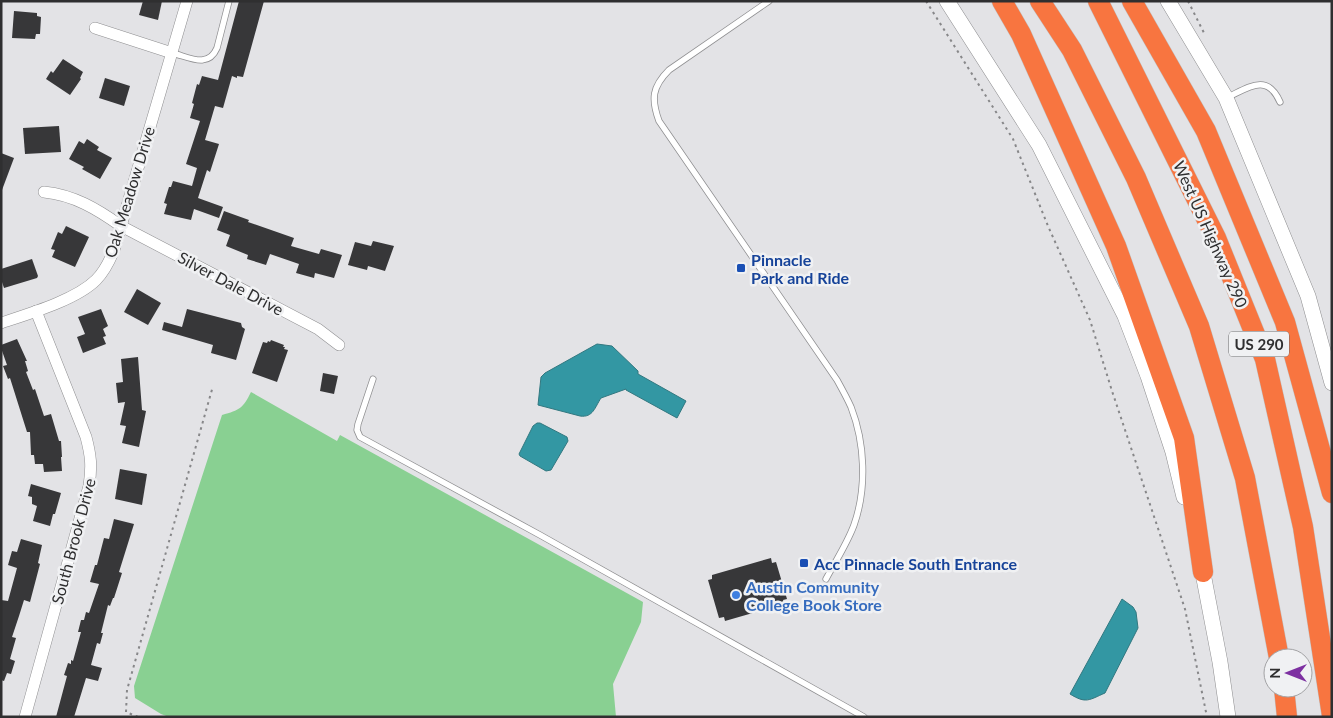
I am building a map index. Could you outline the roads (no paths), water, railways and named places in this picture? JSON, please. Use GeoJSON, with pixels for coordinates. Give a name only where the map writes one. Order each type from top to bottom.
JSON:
{"type":"FeatureCollection","features":[{"type":"Feature","properties":{"kind":"highway"},"geometry":{"type":"LineString","coordinates":[[1002,1],[1022,34],[1116,246],[1184,438],[1203,572]]}},
{"type":"Feature","properties":{"kind":"highway","name":"US 290"},"geometry":{"type":"LineString","coordinates":[[1040,1],[1072,50],[1136,178],[1199,326],[1245,478],[1277,648]]}},
{"type":"Feature","properties":{"kind":"highway","name":"West US Highway 290"},"geometry":{"type":"LineString","coordinates":[[1098,1],[1216,238],[1265,358],[1303,527],[1332,716]]}},
{"type":"Feature","properties":{"kind":"highway"},"geometry":{"type":"LineString","coordinates":[[1132,1],[1206,131],[1285,322],[1332,493]]}},
{"type":"Feature","properties":{"kind":"highway"},"geometry":{"type":"LineString","coordinates":[[1285,698],[1288,717]]}},
{"type":"Feature","properties":{"kind":"main road"},"geometry":{"type":"LineString","coordinates":[[947,1],[1039,145],[1125,316],[1148,376],[1173,452],[1203,572],[1228,717]]}},
{"type":"Feature","properties":{"kind":"main road"},"geometry":{"type":"LineString","coordinates":[[1168,1],[1226,98],[1308,296],[1332,383]]}},
{"type":"Feature","properties":{"kind":"street","name":"Oak Meadow Drive"},"geometry":{"type":"LineString","coordinates":[[1,323],[36,311],[73,295],[96,279],[111,257],[186,1]]}},
{"type":"Feature","properties":{"kind":"street"},"geometry":{"type":"LineString","coordinates":[[95,28],[172,53]]}},
{"type":"Feature","properties":{"kind":"street","name":"Silver Dale Drive"},"geometry":{"type":"LineString","coordinates":[[44,192],[71,197],[102,213],[121,226],[318,328],[339,345]]}},
{"type":"Feature","properties":{"kind":"street","name":"South Brook Drive"},"geometry":{"type":"LineString","coordinates":[[25,717],[87,494],[92,468],[91,454],[86,437],[36,311]]}},
{"type":"Feature","properties":{"kind":"lane"},"geometry":{"type":"LineString","coordinates":[[172,53],[207,60],[217,48],[228,1]]}},
{"type":"Feature","properties":{"kind":"lane"},"geometry":{"type":"LineString","coordinates":[[769,1],[669,70],[659,81],[654,101],[659,121],[833,373],[852,408],[861,454],[862,483],[850,534],[826,579]]}},
{"type":"Feature","properties":{"kind":"lane"},"geometry":{"type":"LineString","coordinates":[[1226,98],[1264,84],[1277,94],[1280,102]]}},
{"type":"Feature","properties":{"kind":"lane"},"geometry":{"type":"LineString","coordinates":[[373,379],[358,424],[357,430],[360,437],[554,543],[864,717]]}},
{"type":"Feature","properties":{"kind":"water"},"geometry":{"type":"Polygon","coordinates":[[[597,344],[612,346],[638,371],[638,374],[686,401],[677,418],[626,389],[601,398],[591,414],[584,416],[538,405],[541,377],[597,344]]]}},
{"type":"Feature","properties":{"kind":"water"},"geometry":{"type":"Polygon","coordinates":[[[537,423],[567,437],[568,441],[551,470],[546,471],[519,454],[533,426],[537,423]]]}},
{"type":"Feature","properties":{"kind":"water"},"geometry":{"type":"Polygon","coordinates":[[[1122,599],[1133,607],[1136,612],[1138,628],[1105,693],[1088,700],[1075,697],[1070,694],[1122,599]]]}},
{"type":"Feature","properties":{"kind":"place","name":"Pinnacle Park and Ride"},"geometry":{"type":"Point","coordinates":[741,268]}},
{"type":"Feature","properties":{"kind":"place","name":"Acc Pinnacle South Entrance"},"geometry":{"type":"Point","coordinates":[804,563]}},
{"type":"Feature","properties":{"kind":"place","name":"Austin Community College Book Store"},"geometry":{"type":"Point","coordinates":[736,595]}}]}
